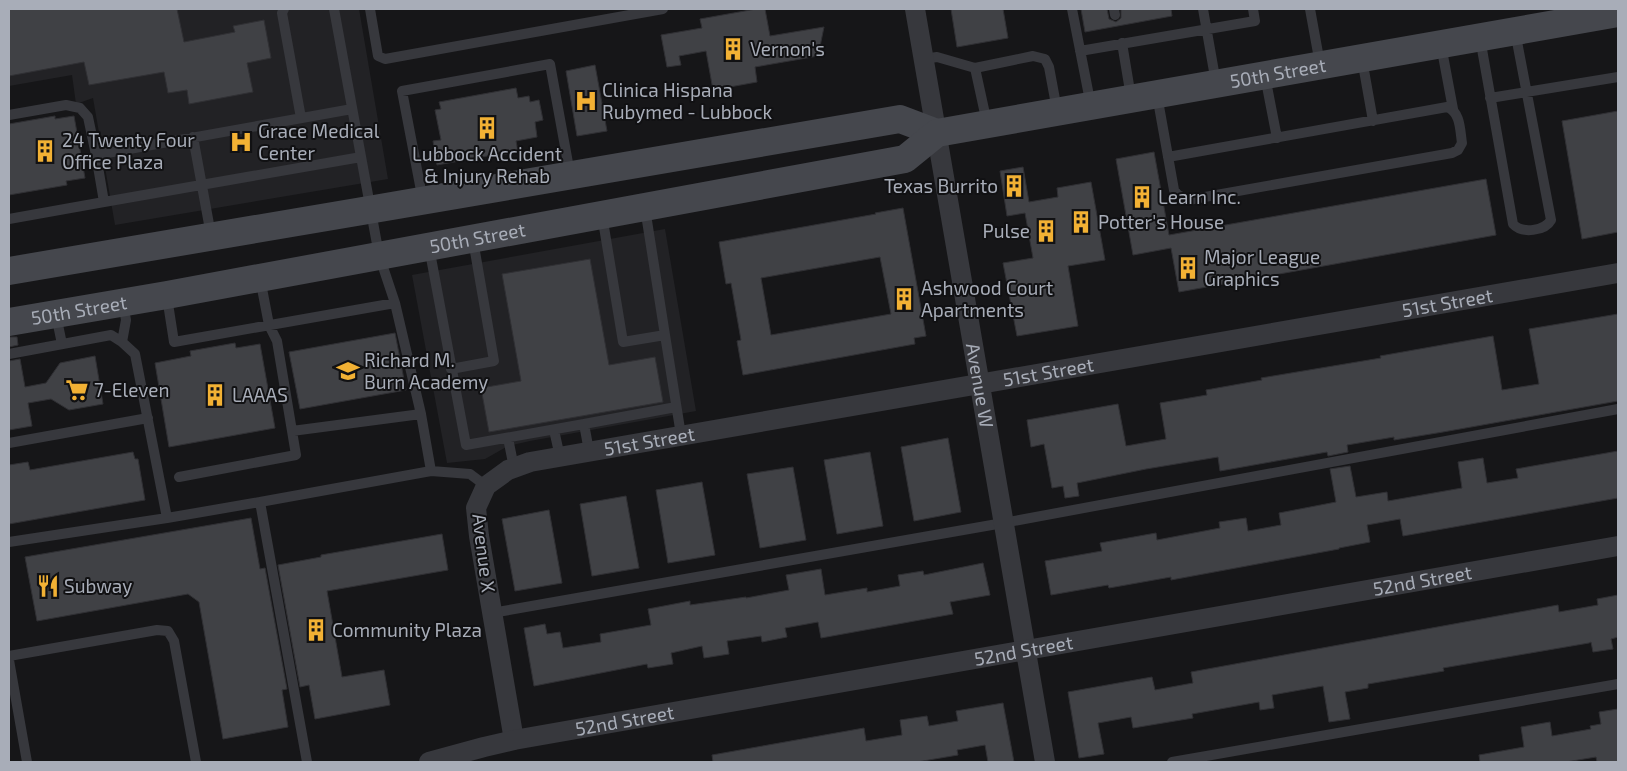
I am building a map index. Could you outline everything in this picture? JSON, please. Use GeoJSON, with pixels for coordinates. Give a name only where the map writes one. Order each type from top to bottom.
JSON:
{"type":"FeatureCollection","features":[{"type":"Feature","properties":{"kind":"main road","name":"50th Street"},"geometry":{"type":"LineString","coordinates":[[9,322],[167,295],[904,159],[937,133],[1618,13]]}},
{"type":"Feature","properties":{"kind":"main road"},"geometry":{"type":"LineString","coordinates":[[9,271],[370,209],[424,202],[571,177],[900,119],[937,133]]}},
{"type":"Feature","properties":{"kind":"street","name":"Avenue W"},"geometry":{"type":"LineString","coordinates":[[915,9],[1045,762]]}},
{"type":"Feature","properties":{"kind":"street","name":"51st Street"},"geometry":{"type":"LineString","coordinates":[[486,486],[508,470],[530,462],[560,456],[1618,273]]}},
{"type":"Feature","properties":{"kind":"street","name":"Avenue X"},"geometry":{"type":"LineString","coordinates":[[486,486],[476,508],[514,740]]}},
{"type":"Feature","properties":{"kind":"street","name":"52nd Street"},"geometry":{"type":"LineString","coordinates":[[429,762],[514,740],[1618,546]]}},
{"type":"Feature","properties":{"kind":"lane"},"geometry":{"type":"LineString","coordinates":[[284,9],[282,12],[301,118]]}},
{"type":"Feature","properties":{"kind":"lane"},"geometry":{"type":"LineString","coordinates":[[334,9],[378,255],[395,303],[431,471]]}},
{"type":"Feature","properties":{"kind":"lane"},"geometry":{"type":"LineString","coordinates":[[370,9],[378,56],[385,60],[663,9]]}},
{"type":"Feature","properties":{"kind":"lane"},"geometry":{"type":"LineString","coordinates":[[1072,9],[1091,106]]}},
{"type":"Feature","properties":{"kind":"lane"},"geometry":{"type":"LineString","coordinates":[[1203,9],[1216,84]]}},
{"type":"Feature","properties":{"kind":"lane"},"geometry":{"type":"LineString","coordinates":[[1080,50],[1255,21],[1253,9]]}},
{"type":"Feature","properties":{"kind":"lane"},"geometry":{"type":"LineString","coordinates":[[1310,9],[1321,65]]}},
{"type":"Feature","properties":{"kind":"lane"},"geometry":{"type":"LineString","coordinates":[[1479,37],[1513,224],[1522,230],[1542,228],[1552,220],[1515,31]]}},
{"type":"Feature","properties":{"kind":"lane"},"geometry":{"type":"LineString","coordinates":[[1122,43],[1168,157],[1174,190],[1178,195],[1188,200],[1452,153],[1458,150],[1462,143],[1457,115],[1453,110],[1440,44]]}},
{"type":"Feature","properties":{"kind":"lane"},"geometry":{"type":"LineString","coordinates":[[924,59],[937,57],[975,68],[1033,56],[1045,59],[1049,67],[1058,112]]}},
{"type":"Feature","properties":{"kind":"lane"},"geometry":{"type":"LineString","coordinates":[[1362,58],[1373,120]]}},
{"type":"Feature","properties":{"kind":"lane"},"geometry":{"type":"LineString","coordinates":[[424,202],[402,92],[550,64],[571,177]]}},
{"type":"Feature","properties":{"kind":"lane"},"geometry":{"type":"LineString","coordinates":[[975,68],[987,124]]}},
{"type":"Feature","properties":{"kind":"lane"},"geometry":{"type":"LineString","coordinates":[[1264,75],[1277,138]]}},
{"type":"Feature","properties":{"kind":"lane"},"geometry":{"type":"LineString","coordinates":[[1490,98],[1618,77]]}},
{"type":"Feature","properties":{"kind":"lane"},"geometry":{"type":"LineString","coordinates":[[9,115],[66,105],[80,108],[88,117],[104,202]]}},
{"type":"Feature","properties":{"kind":"lane"},"geometry":{"type":"LineString","coordinates":[[1168,157],[1373,120],[1447,108],[1453,110]]}},
{"type":"Feature","properties":{"kind":"lane"},"geometry":{"type":"LineString","coordinates":[[96,155],[352,109]]}},
{"type":"Feature","properties":{"kind":"lane"},"geometry":{"type":"LineString","coordinates":[[193,137],[211,237]]}},
{"type":"Feature","properties":{"kind":"lane"},"geometry":{"type":"LineString","coordinates":[[9,219],[361,157]]}},
{"type":"Feature","properties":{"kind":"lane"},"geometry":{"type":"LineString","coordinates":[[645,206],[681,436]]}},
{"type":"Feature","properties":{"kind":"lane"},"geometry":{"type":"LineString","coordinates":[[602,214],[622,342],[665,335]]}},
{"type":"Feature","properties":{"kind":"lane"},"geometry":{"type":"LineString","coordinates":[[451,369],[494,362],[472,238]]}},
{"type":"Feature","properties":{"kind":"lane"},"geometry":{"type":"LineString","coordinates":[[428,246],[466,445],[676,407]]}},
{"type":"Feature","properties":{"kind":"lane"},"geometry":{"type":"LineString","coordinates":[[179,477],[296,456],[277,341],[268,325],[259,277]]}},
{"type":"Feature","properties":{"kind":"lane"},"geometry":{"type":"LineString","coordinates":[[167,295],[174,342],[395,303]]}},
{"type":"Feature","properties":{"kind":"lane"},"geometry":{"type":"LineString","coordinates":[[122,302],[126,320],[122,342]]}},
{"type":"Feature","properties":{"kind":"lane"},"geometry":{"type":"LineString","coordinates":[[56,314],[62,344]]}},
{"type":"Feature","properties":{"kind":"lane"},"geometry":{"type":"LineString","coordinates":[[9,354],[111,335],[135,354],[167,518]]}},
{"type":"Feature","properties":{"kind":"lane"},"geometry":{"type":"LineString","coordinates":[[492,613],[1003,523],[1618,409]]}},
{"type":"Feature","properties":{"kind":"lane"},"geometry":{"type":"LineString","coordinates":[[292,431],[420,414]]}},
{"type":"Feature","properties":{"kind":"lane"},"geometry":{"type":"LineString","coordinates":[[9,443],[148,418]]}},
{"type":"Feature","properties":{"kind":"lane"},"geometry":{"type":"LineString","coordinates":[[584,424],[589,451]]}},
{"type":"Feature","properties":{"kind":"lane"},"geometry":{"type":"LineString","coordinates":[[554,430],[560,456]]}},
{"type":"Feature","properties":{"kind":"lane"},"geometry":{"type":"LineString","coordinates":[[508,438],[514,468]]}},
{"type":"Feature","properties":{"kind":"lane"},"geometry":{"type":"LineString","coordinates":[[9,542],[167,518],[431,471],[470,474],[486,486]]}},
{"type":"Feature","properties":{"kind":"lane"},"geometry":{"type":"LineString","coordinates":[[260,502],[307,762]]}},
{"type":"Feature","properties":{"kind":"lane"},"geometry":{"type":"LineString","coordinates":[[27,762],[9,658],[157,630],[168,631],[174,642],[196,762]]}},
{"type":"Feature","properties":{"kind":"lane"},"geometry":{"type":"LineString","coordinates":[[1172,762],[1618,684]]}},
{"type":"Feature","properties":{"kind":"shaded area","name":"Grace Medical Center"},"geometry":{"type":"Polygon","coordinates":[[[9,9],[359,9],[388,179],[115,225],[93,98],[76,104],[72,75],[9,86],[9,9]]]}},
{"type":"Feature","properties":{"kind":"shaded area"},"geometry":{"type":"Polygon","coordinates":[[[665,229],[696,411],[530,441],[508,446],[485,459],[447,463],[412,275],[665,229]]]}},
{"type":"Feature","properties":{"kind":"building"},"geometry":{"type":"Polygon","coordinates":[[[9,9],[177,9],[184,42],[235,32],[233,26],[264,20],[271,58],[247,63],[253,92],[189,104],[187,90],[168,93],[164,72],[89,85],[84,62],[9,76],[9,9]]]}},
{"type":"Feature","properties":{"kind":"building"},"geometry":{"type":"Polygon","coordinates":[[[765,9],[770,36],[824,27],[818,56],[755,67],[757,82],[713,90],[706,51],[679,56],[681,65],[667,67],[661,35],[702,28],[700,19],[765,9]]]}},
{"type":"Feature","properties":{"kind":"building"},"geometry":{"type":"Polygon","coordinates":[[[951,9],[1003,9],[1008,38],[957,47],[951,9]]]}},
{"type":"Feature","properties":{"kind":"building"},"geometry":{"type":"Polygon","coordinates":[[[1081,9],[1107,9],[1109,19],[1116,22],[1121,18],[1121,9],[1171,9],[1172,16],[1085,32],[1081,9]]]}},
{"type":"Feature","properties":{"kind":"building","name":"Clinica Hispana Rubymed - Lubbock"},"geometry":{"type":"Polygon","coordinates":[[[595,65],[607,131],[577,136],[566,71],[595,65]]]}},
{"type":"Feature","properties":{"kind":"building","name":"Lubbock Accident & Injury Rehab"},"geometry":{"type":"Polygon","coordinates":[[[516,88],[518,98],[529,96],[530,102],[539,100],[543,120],[535,122],[537,137],[516,141],[518,152],[437,165],[433,141],[441,140],[435,110],[441,109],[439,102],[516,88]]]}},
{"type":"Feature","properties":{"kind":"building"},"geometry":{"type":"Polygon","coordinates":[[[1618,111],[1618,232],[1582,239],[1562,121],[1618,111]]]}},
{"type":"Feature","properties":{"kind":"building","name":"24 Twenty Four Office Plaza"},"geometry":{"type":"Polygon","coordinates":[[[55,116],[55,119],[74,116],[85,178],[66,181],[67,185],[9,195],[9,124],[55,116]]]}},
{"type":"Feature","properties":{"kind":"building"},"geometry":{"type":"Polygon","coordinates":[[[1154,152],[1169,235],[1486,179],[1496,235],[1179,292],[1171,248],[1133,255],[1116,159],[1154,152]]]}},
{"type":"Feature","properties":{"kind":"building"},"geometry":{"type":"Polygon","coordinates":[[[1023,167],[1029,202],[1058,197],[1057,188],[1091,182],[1105,260],[1068,266],[1078,326],[1017,336],[1003,263],[1033,258],[1025,213],[1007,216],[1000,171],[1023,167]]]}},
{"type":"Feature","properties":{"kind":"building","name":"Ashwood Court Apartments"},"geometry":{"type":"Polygon","coordinates":[[[903,208],[926,336],[914,338],[915,344],[743,375],[737,341],[741,340],[731,283],[726,284],[719,242],[903,208]],[[880,257],[761,278],[771,335],[891,314],[880,257]]]}},
{"type":"Feature","properties":{"kind":"building"},"geometry":{"type":"Polygon","coordinates":[[[590,259],[609,365],[655,357],[663,402],[489,432],[481,388],[521,381],[502,274],[590,259]]]}},
{"type":"Feature","properties":{"kind":"building"},"geometry":{"type":"Polygon","coordinates":[[[1618,314],[1618,401],[1394,440],[1394,437],[1347,445],[1348,452],[1328,456],[1327,452],[1220,471],[1218,457],[1146,469],[1077,483],[1079,496],[1065,498],[1063,486],[1052,488],[1044,444],[1031,447],[1027,420],[1118,404],[1126,446],[1166,439],[1160,403],[1207,395],[1206,390],[1262,380],[1261,378],[1381,358],[1380,356],[1493,336],[1502,390],[1539,384],[1529,329],[1618,314]]]}},
{"type":"Feature","properties":{"kind":"building","name":"Richard M. Burn Academy"},"geometry":{"type":"Polygon","coordinates":[[[395,333],[406,390],[300,409],[289,352],[395,333]]]}},
{"type":"Feature","properties":{"kind":"building"},"geometry":{"type":"Polygon","coordinates":[[[9,337],[17,337],[18,345],[9,347],[9,337]]]}},
{"type":"Feature","properties":{"kind":"building","name":"LAAAS"},"geometry":{"type":"Polygon","coordinates":[[[235,343],[236,348],[260,344],[275,428],[169,447],[155,363],[191,356],[190,351],[235,343]]]}},
{"type":"Feature","properties":{"kind":"building"},"geometry":{"type":"Polygon","coordinates":[[[95,356],[103,404],[69,410],[51,399],[28,403],[32,426],[9,430],[9,361],[20,359],[25,387],[46,383],[60,363],[95,356]]]}},
{"type":"Feature","properties":{"kind":"building"},"geometry":{"type":"Polygon","coordinates":[[[948,438],[961,512],[914,521],[901,447],[948,438]]]}},
{"type":"Feature","properties":{"kind":"building"},"geometry":{"type":"Polygon","coordinates":[[[1618,451],[1618,498],[1403,536],[1400,519],[1367,525],[1370,542],[1339,549],[1171,580],[1171,577],[1109,588],[1108,585],[1051,595],[1045,561],[1102,551],[1100,543],[1156,533],[1157,540],[1220,528],[1219,522],[1246,518],[1248,531],[1281,525],[1279,513],[1336,502],[1330,469],[1350,466],[1356,497],[1387,492],[1388,501],[1462,488],[1458,462],[1483,458],[1487,483],[1518,478],[1516,469],[1618,451]]]}},
{"type":"Feature","properties":{"kind":"building"},"geometry":{"type":"Polygon","coordinates":[[[133,452],[135,459],[138,459],[145,500],[9,524],[9,465],[28,462],[30,470],[133,452]]]}},
{"type":"Feature","properties":{"kind":"building"},"geometry":{"type":"Polygon","coordinates":[[[870,452],[883,526],[837,534],[824,460],[870,452]]]}},
{"type":"Feature","properties":{"kind":"building"},"geometry":{"type":"Polygon","coordinates":[[[793,467],[806,540],[760,548],[747,474],[793,467]]]}},
{"type":"Feature","properties":{"kind":"building"},"geometry":{"type":"Polygon","coordinates":[[[702,482],[715,555],[668,563],[656,490],[702,482]]]}},
{"type":"Feature","properties":{"kind":"building"},"geometry":{"type":"Polygon","coordinates":[[[626,496],[639,568],[592,576],[580,504],[626,496]]]}},
{"type":"Feature","properties":{"kind":"building"},"geometry":{"type":"Polygon","coordinates":[[[549,510],[562,583],[515,591],[502,519],[549,510]]]}},
{"type":"Feature","properties":{"kind":"building"},"geometry":{"type":"Polygon","coordinates":[[[251,518],[260,569],[265,568],[287,689],[282,690],[288,727],[223,739],[199,602],[188,594],[37,621],[25,557],[251,518]]]}},
{"type":"Feature","properties":{"kind":"building","name":"Community Plaza"},"geometry":{"type":"Polygon","coordinates":[[[442,534],[448,570],[327,591],[342,677],[384,670],[390,705],[315,719],[309,685],[300,687],[278,565],[321,557],[321,555],[442,534]]]}},
{"type":"Feature","properties":{"kind":"building"},"geometry":{"type":"Polygon","coordinates":[[[983,563],[990,595],[950,602],[953,614],[821,638],[818,622],[785,628],[787,637],[762,642],[761,636],[727,641],[729,654],[704,658],[702,646],[671,653],[673,664],[648,668],[647,664],[534,686],[524,628],[545,624],[547,634],[560,632],[563,648],[601,642],[600,634],[651,625],[648,609],[690,601],[690,605],[789,590],[786,575],[821,569],[825,595],[867,588],[867,592],[900,586],[898,575],[923,571],[924,575],[983,563]]]}},
{"type":"Feature","properties":{"kind":"building"},"geometry":{"type":"Polygon","coordinates":[[[1618,595],[1618,637],[1611,639],[1613,649],[1593,652],[1591,642],[1443,668],[1444,671],[1368,684],[1368,688],[1345,692],[1350,719],[1329,722],[1323,686],[1272,695],[1274,708],[1260,710],[1259,702],[1192,714],[1193,718],[1133,728],[1131,717],[1098,723],[1104,754],[1079,758],[1068,692],[1152,677],[1155,690],[1193,683],[1191,672],[1558,605],[1559,612],[1598,605],[1597,599],[1618,595]]]}},
{"type":"Feature","properties":{"kind":"building"},"geometry":{"type":"Polygon","coordinates":[[[1003,703],[1014,762],[988,762],[985,745],[957,750],[958,755],[917,762],[713,762],[712,755],[864,728],[866,741],[902,735],[900,720],[927,716],[929,726],[958,721],[956,711],[1003,703]]]}},
{"type":"Feature","properties":{"kind":"building"},"geometry":{"type":"Polygon","coordinates":[[[1618,709],[1618,762],[1597,762],[1596,757],[1566,762],[1480,762],[1479,755],[1524,747],[1521,727],[1550,722],[1552,736],[1591,729],[1590,726],[1601,724],[1599,712],[1618,709]]]}},
{"type":"Feature","properties":{"kind":"place","name":"Vernon's"},"geometry":{"type":"Point","coordinates":[733,49]}},
{"type":"Feature","properties":{"kind":"place","name":"Clinica Hispana Rubymed - Lubbock"},"geometry":{"type":"Point","coordinates":[586,101]}},
{"type":"Feature","properties":{"kind":"place","name":"Lubbock Accident & Injury Rehab"},"geometry":{"type":"Point","coordinates":[487,128]}},
{"type":"Feature","properties":{"kind":"place","name":"Grace Medical Center"},"geometry":{"type":"Point","coordinates":[241,142]}},
{"type":"Feature","properties":{"kind":"place","name":"24 Twenty Four Office Plaza"},"geometry":{"type":"Point","coordinates":[45,151]}},
{"type":"Feature","properties":{"kind":"place","name":"Texas Burrito"},"geometry":{"type":"Point","coordinates":[1014,186]}},
{"type":"Feature","properties":{"kind":"place","name":"Learn Inc."},"geometry":{"type":"Point","coordinates":[1142,197]}},
{"type":"Feature","properties":{"kind":"place","name":"Potter's House"},"geometry":{"type":"Point","coordinates":[1081,222]}},
{"type":"Feature","properties":{"kind":"place","name":"Pulse"},"geometry":{"type":"Point","coordinates":[1046,231]}},
{"type":"Feature","properties":{"kind":"place","name":"Major League Graphics"},"geometry":{"type":"Point","coordinates":[1188,268]}},
{"type":"Feature","properties":{"kind":"place","name":"Ashwood Court Apartments"},"geometry":{"type":"Point","coordinates":[904,299]}},
{"type":"Feature","properties":{"kind":"place","name":"Richard M. Burn Academy"},"geometry":{"type":"Point","coordinates":[348,371]}},
{"type":"Feature","properties":{"kind":"place","name":"7-Eleven"},"geometry":{"type":"Point","coordinates":[77,390]}},
{"type":"Feature","properties":{"kind":"place","name":"LAAAS"},"geometry":{"type":"Point","coordinates":[215,395]}},
{"type":"Feature","properties":{"kind":"place","name":"Subway"},"geometry":{"type":"Point","coordinates":[48,586]}},
{"type":"Feature","properties":{"kind":"place","name":"Community Plaza"},"geometry":{"type":"Point","coordinates":[316,630]}}]}
